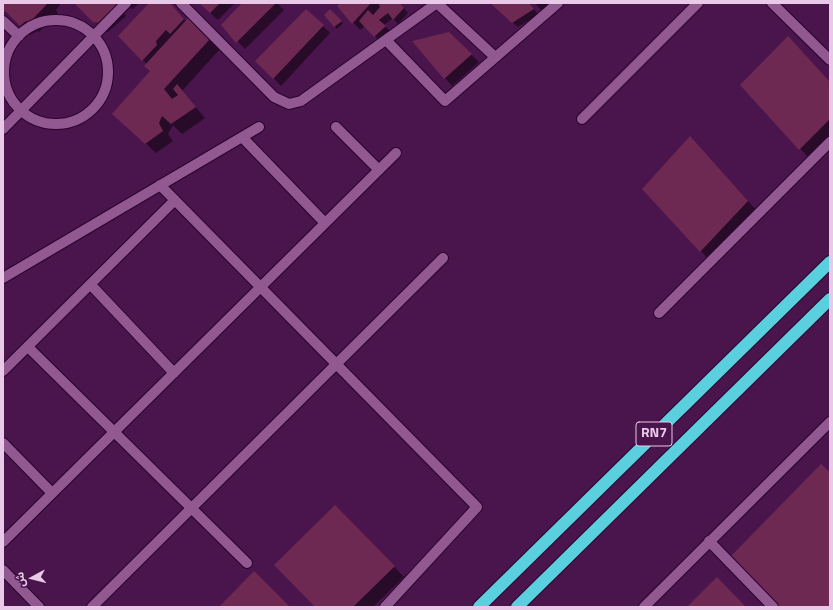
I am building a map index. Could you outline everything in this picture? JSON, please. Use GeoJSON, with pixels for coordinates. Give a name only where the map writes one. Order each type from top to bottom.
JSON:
{"type":"FeatureCollection","features":[{"type":"Feature","properties":{"kind":"highway","name":"RN7"},"geometry":{"type":"LineString","coordinates":[[479,607],[830,262]]}},
{"type":"Feature","properties":{"kind":"highway","name":"RN7"},"geometry":{"type":"LineString","coordinates":[[517,607],[830,299]]}},
{"type":"Feature","properties":{"kind":"street"},"geometry":{"type":"LineString","coordinates":[[3,129],[126,3]]}},
{"type":"Feature","properties":{"kind":"street"},"geometry":{"type":"LineString","coordinates":[[182,3],[274,97],[283,103],[295,103],[301,101],[437,3],[494,57]]}},
{"type":"Feature","properties":{"kind":"street"},"geometry":{"type":"LineString","coordinates":[[386,40],[445,101],[558,3]]}},
{"type":"Feature","properties":{"kind":"street"},"geometry":{"type":"LineString","coordinates":[[582,119],[698,3]]}},
{"type":"Feature","properties":{"kind":"street"},"geometry":{"type":"LineString","coordinates":[[772,3],[830,60]]}},
{"type":"Feature","properties":{"kind":"street"},"geometry":{"type":"LineString","coordinates":[[56,20],[76,24],[94,36],[104,52],[108,72],[104,91],[93,108],[77,120],[58,124],[38,121],[21,111],[9,94],[4,74],[8,53],[19,36],[36,24],[56,20]]}},
{"type":"Feature","properties":{"kind":"street"},"geometry":{"type":"LineString","coordinates":[[3,21],[19,36]]}},
{"type":"Feature","properties":{"kind":"street"},"geometry":{"type":"LineString","coordinates":[[3,278],[259,127]]}},
{"type":"Feature","properties":{"kind":"street"},"geometry":{"type":"LineString","coordinates":[[336,127],[379,170]]}},
{"type":"Feature","properties":{"kind":"street"},"geometry":{"type":"LineString","coordinates":[[242,137],[325,223]]}},
{"type":"Feature","properties":{"kind":"street"},"geometry":{"type":"LineString","coordinates":[[659,313],[830,142]]}},
{"type":"Feature","properties":{"kind":"street"},"geometry":{"type":"LineString","coordinates":[[3,542],[396,153]]}},
{"type":"Feature","properties":{"kind":"street"},"geometry":{"type":"LineString","coordinates":[[160,185],[477,507],[385,607]]}},
{"type":"Feature","properties":{"kind":"street"},"geometry":{"type":"LineString","coordinates":[[3,371],[175,200]]}},
{"type":"Feature","properties":{"kind":"street"},"geometry":{"type":"LineString","coordinates":[[92,607],[443,258]]}},
{"type":"Feature","properties":{"kind":"street"},"geometry":{"type":"LineString","coordinates":[[91,285],[174,373]]}},
{"type":"Feature","properties":{"kind":"street"},"geometry":{"type":"LineString","coordinates":[[28,347],[247,563]]}},
{"type":"Feature","properties":{"kind":"street"},"geometry":{"type":"LineString","coordinates":[[644,607],[830,422]]}},
{"type":"Feature","properties":{"kind":"street"},"geometry":{"type":"LineString","coordinates":[[3,443],[52,493]]}},
{"type":"Feature","properties":{"kind":"street"},"geometry":{"type":"LineString","coordinates":[[709,541],[774,607]]}},
{"type":"Feature","properties":{"kind":"street"},"geometry":{"type":"LineString","coordinates":[[3,570],[39,607]]}},
{"type":"Feature","properties":{"kind":"building"},"geometry":{"type":"Polygon","coordinates":[[[3,3],[48,3],[29,23],[26,21],[20,26],[6,12],[3,11],[3,3]]]}},
{"type":"Feature","properties":{"kind":"building"},"geometry":{"type":"Polygon","coordinates":[[[74,3],[115,3],[117,6],[98,23],[93,22],[74,3]]]}},
{"type":"Feature","properties":{"kind":"building"},"geometry":{"type":"Polygon","coordinates":[[[149,3],[170,3],[184,19],[170,34],[166,30],[156,41],[157,45],[142,61],[118,36],[149,3]]]}},
{"type":"Feature","properties":{"kind":"building"},"geometry":{"type":"Polygon","coordinates":[[[199,3],[220,3],[210,13],[199,3]]]}},
{"type":"Feature","properties":{"kind":"building"},"geometry":{"type":"Polygon","coordinates":[[[242,3],[276,3],[236,43],[221,25],[242,3]]]}},
{"type":"Feature","properties":{"kind":"building"},"geometry":{"type":"Polygon","coordinates":[[[340,3],[371,3],[352,24],[337,6],[340,3]]]}},
{"type":"Feature","properties":{"kind":"building"},"geometry":{"type":"Polygon","coordinates":[[[378,3],[400,3],[404,8],[393,20],[388,13],[379,20],[386,26],[374,37],[359,21],[368,10],[373,15],[380,7],[378,3]]]}},
{"type":"Feature","properties":{"kind":"building"},"geometry":{"type":"Polygon","coordinates":[[[490,3],[529,3],[534,9],[512,23],[490,3]]]}},
{"type":"Feature","properties":{"kind":"building"},"geometry":{"type":"Polygon","coordinates":[[[306,9],[324,25],[273,79],[255,61],[306,9]]]}},
{"type":"Feature","properties":{"kind":"building"},"geometry":{"type":"Polygon","coordinates":[[[330,9],[342,21],[334,27],[324,15],[330,9]]]}},
{"type":"Feature","properties":{"kind":"building"},"geometry":{"type":"Polygon","coordinates":[[[190,16],[211,38],[164,89],[172,99],[178,95],[173,89],[177,84],[196,107],[171,124],[162,116],[159,123],[163,131],[145,144],[112,114],[150,71],[144,66],[190,16]]]}},
{"type":"Feature","properties":{"kind":"building"},"geometry":{"type":"Polygon","coordinates":[[[449,32],[472,54],[444,79],[412,41],[449,32]]]}},
{"type":"Feature","properties":{"kind":"building"},"geometry":{"type":"Polygon","coordinates":[[[788,36],[830,82],[830,119],[799,150],[740,85],[788,36]]]}},
{"type":"Feature","properties":{"kind":"building"},"geometry":{"type":"Polygon","coordinates":[[[690,136],[748,201],[700,252],[642,189],[690,136]]]}},
{"type":"Feature","properties":{"kind":"building"},"geometry":{"type":"Polygon","coordinates":[[[821,464],[830,472],[830,607],[779,607],[729,558],[821,464]]]}},
{"type":"Feature","properties":{"kind":"building"},"geometry":{"type":"Polygon","coordinates":[[[335,505],[395,566],[353,607],[315,607],[274,565],[335,505]]]}},
{"type":"Feature","properties":{"kind":"building"},"geometry":{"type":"Polygon","coordinates":[[[254,571],[290,607],[219,607],[254,571]]]}},
{"type":"Feature","properties":{"kind":"building"},"geometry":{"type":"Polygon","coordinates":[[[717,577],[746,607],[687,607],[717,577]]]}}]}
